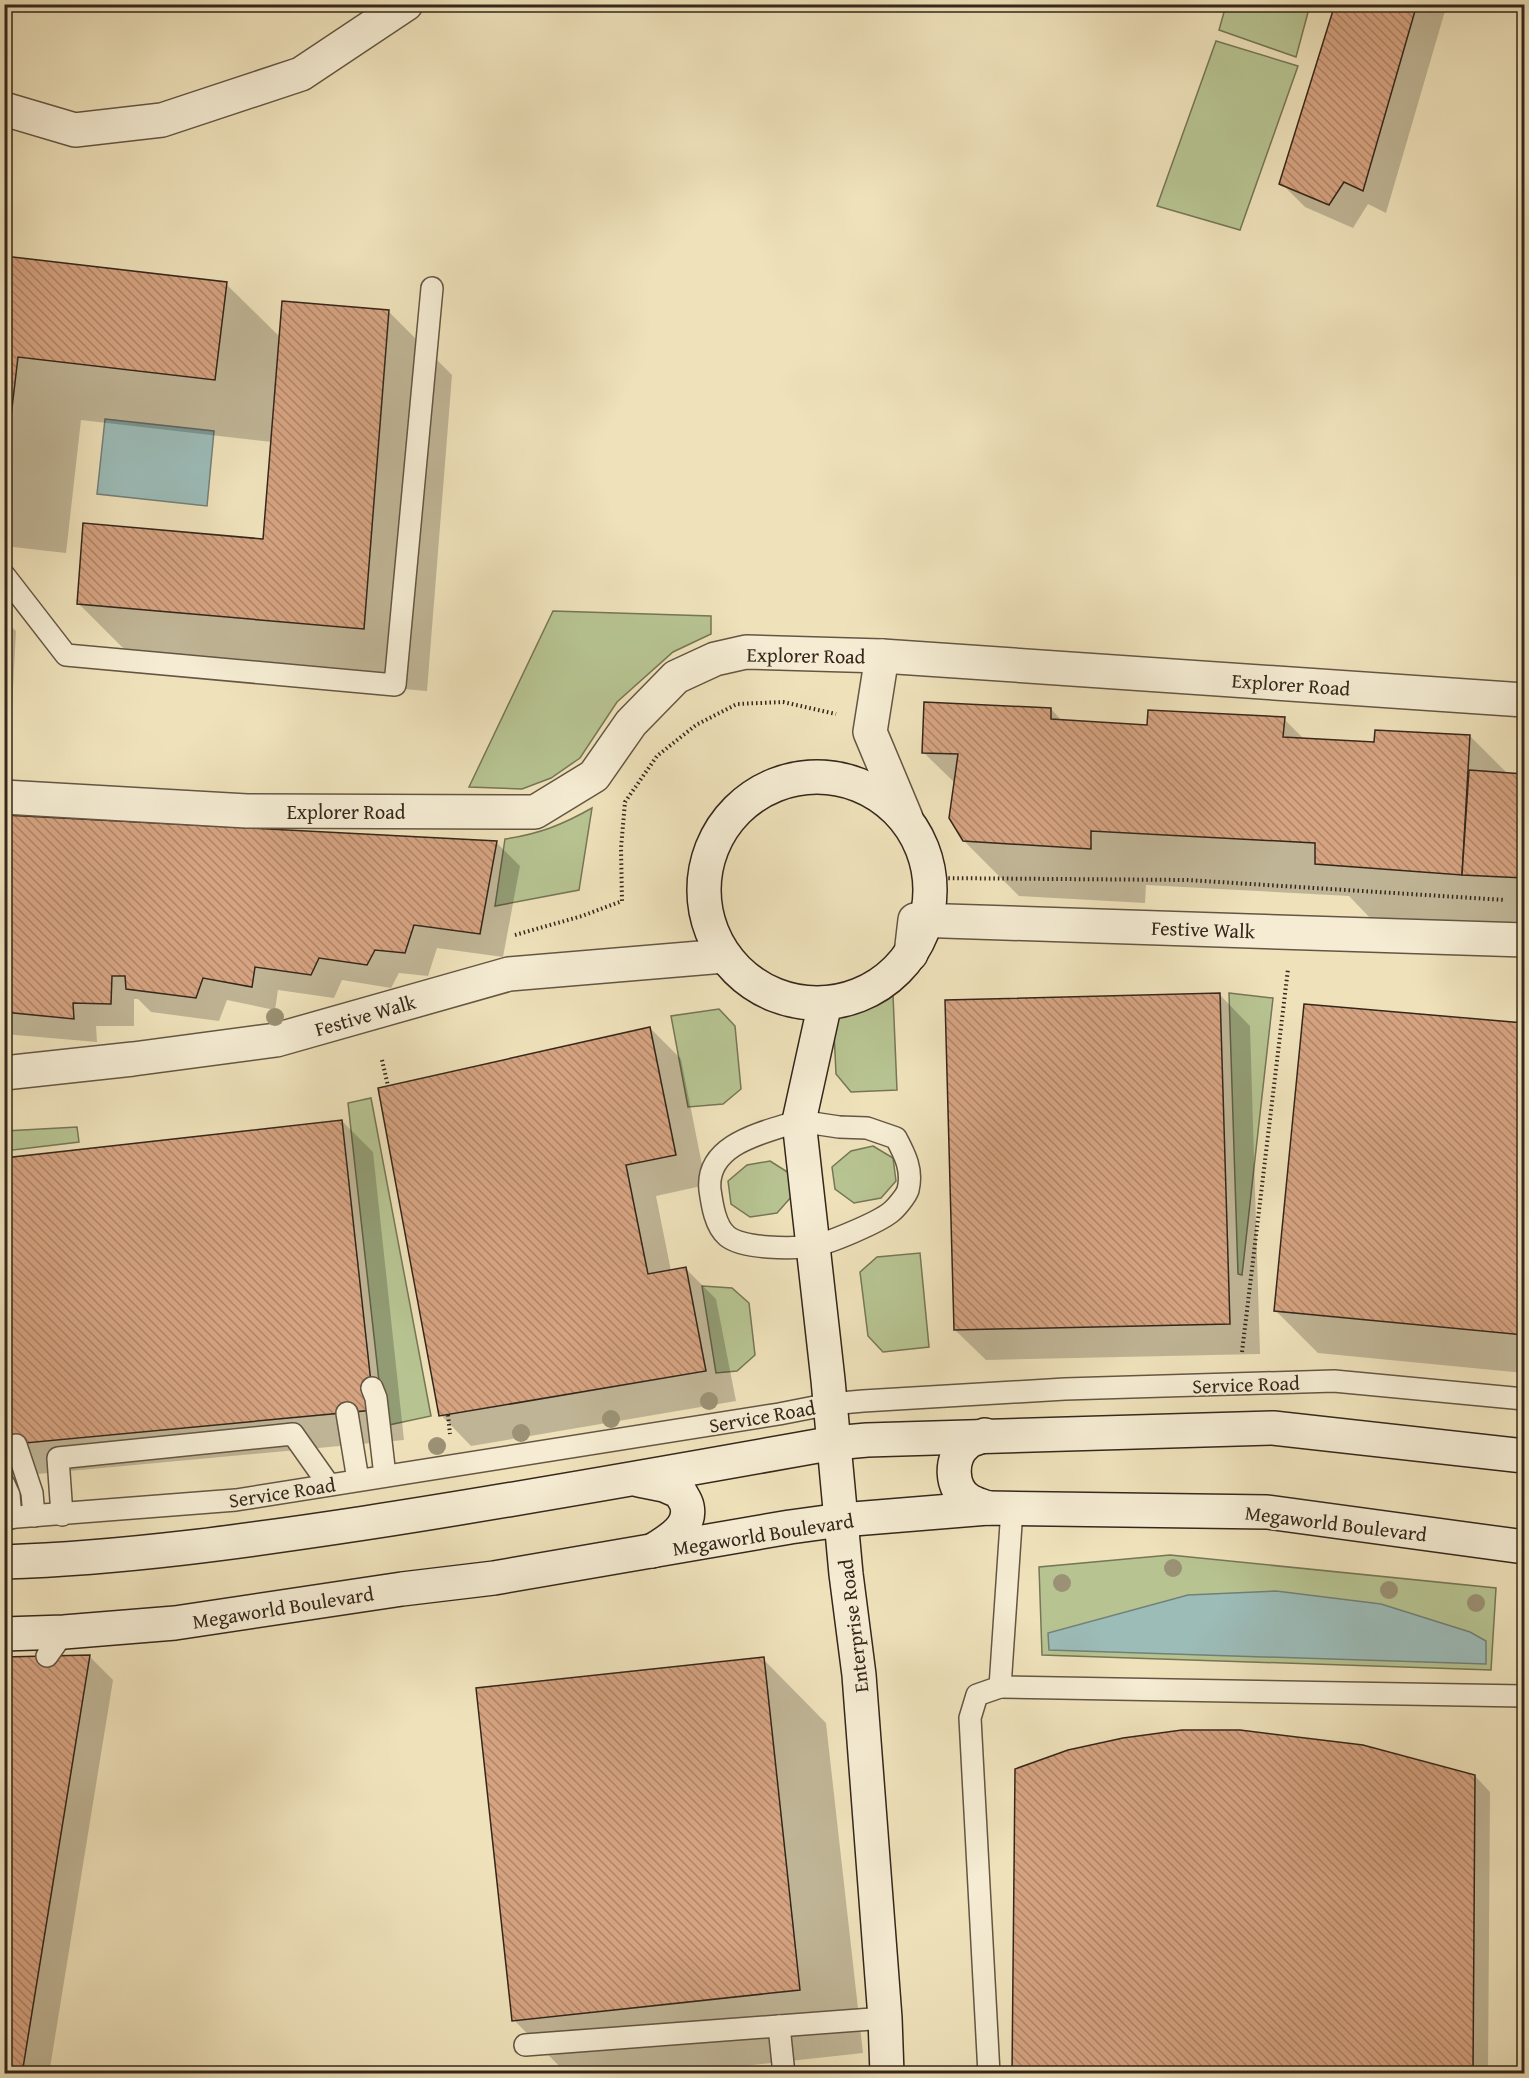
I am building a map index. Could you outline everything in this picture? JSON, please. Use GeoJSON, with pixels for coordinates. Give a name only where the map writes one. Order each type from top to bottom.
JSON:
{"type":"FeatureCollection","features":[{"type":"Feature","properties":{"kind":"street"},"geometry":{"type":"LineString","coordinates":[[4,109],[75,130],[162,120],[301,74],[406,4]]}},
{"type":"Feature","properties":{"kind":"street","name":"Explorer Road"},"geometry":{"type":"LineString","coordinates":[[4,797],[247,811],[535,812],[594,776],[631,723],[676,677],[715,659],[746,652],[882,656],[1524,700]]}},
{"type":"Feature","properties":{"kind":"street"},"geometry":{"type":"LineString","coordinates":[[882,656],[870,732],[914,828],[923,849],[931,885],[927,921],[911,954],[887,980],[855,998],[825,1004],[786,999],[747,984],[724,956],[711,930],[703,895],[707,860],[720,828],[744,801],[773,783],[808,775],[844,778],[878,794],[914,828]]}},
{"type":"Feature","properties":{"kind":"street","name":"Festive Walk"},"geometry":{"type":"LineString","coordinates":[[911,954],[915,920],[1524,940]]}},
{"type":"Feature","properties":{"kind":"street","name":"Festive Walk"},"geometry":{"type":"LineString","coordinates":[[4,1073],[276,1040],[509,974],[724,956]]}},
{"type":"Feature","properties":{"kind":"street","name":"Enterprise Road"},"geometry":{"type":"LineString","coordinates":[[825,1004],[799,1121],[859,1675],[885,2018],[887,2073]]}},
{"type":"Feature","properties":{"kind":"street"},"geometry":{"type":"LineString","coordinates":[[4,1562],[138,1552],[247,1540],[454,1509],[834,1443],[985,1435],[1273,1428],[1524,1456]]}},
{"type":"Feature","properties":{"kind":"street"},"geometry":{"type":"LineString","coordinates":[[985,1435],[967,1443],[959,1454],[953,1471],[959,1489],[968,1501],[1000,1508]]}},
{"type":"Feature","properties":{"kind":"street"},"geometry":{"type":"LineString","coordinates":[[635,1479],[664,1485],[680,1492],[687,1507],[685,1523],[675,1536],[651,1552]]}},
{"type":"Feature","properties":{"kind":"street","name":"Megaworld Boulevard"},"geometry":{"type":"LineString","coordinates":[[4,1634],[56,1644],[402,1588],[494,1578],[790,1527],[841,1520],[1000,1508],[1267,1512],[1524,1547]]}},
{"type":"Feature","properties":{"kind":"lane"},"geometry":{"type":"LineString","coordinates":[[4,575],[66,655],[395,685],[432,288]]}},
{"type":"Feature","properties":{"kind":"lane"},"geometry":{"type":"LineString","coordinates":[[799,1121],[839,1127],[867,1128],[896,1138],[909,1164],[907,1191],[892,1211],[863,1228],[813,1246],[754,1247],[727,1236],[713,1212],[710,1185],[715,1165],[727,1151],[746,1138],[799,1121]]}},
{"type":"Feature","properties":{"kind":"lane","name":"Service Road"},"geometry":{"type":"LineString","coordinates":[[8,1518],[236,1500],[830,1404],[1065,1389],[1334,1381],[1524,1399]]}},
{"type":"Feature","properties":{"kind":"lane"},"geometry":{"type":"LineString","coordinates":[[372,1388],[376,1398],[385,1476]]}},
{"type":"Feature","properties":{"kind":"lane"},"geometry":{"type":"LineString","coordinates":[[347,1413],[358,1480]]}},
{"type":"Feature","properties":{"kind":"lane"},"geometry":{"type":"LineString","coordinates":[[62,1515],[58,1458],[293,1434],[329,1485]]}},
{"type":"Feature","properties":{"kind":"lane"},"geometry":{"type":"LineString","coordinates":[[16,1445],[32,1493],[34,1516]]}},
{"type":"Feature","properties":{"kind":"lane"},"geometry":{"type":"LineString","coordinates":[[4,1484],[9,1495],[8,1518]]}},
{"type":"Feature","properties":{"kind":"lane"},"geometry":{"type":"LineString","coordinates":[[1000,1508],[1000,1687]]}},
{"type":"Feature","properties":{"kind":"lane"},"geometry":{"type":"LineString","coordinates":[[989,2073],[970,1718],[977,1695],[1000,1687],[1524,1696]]}},
{"type":"Feature","properties":{"kind":"lane"},"geometry":{"type":"LineString","coordinates":[[525,2045],[885,2018]]}},
{"type":"Feature","properties":{"kind":"lane"},"geometry":{"type":"LineString","coordinates":[[779,2026],[784,2073]]}},
{"type":"Feature","properties":{"kind":"path"},"geometry":{"type":"LineString","coordinates":[[509,937],[582,916],[622,901],[621,848],[625,802],[657,756],[696,724],[737,704],[783,702],[833,712],[870,732]]}},
{"type":"Feature","properties":{"kind":"path"},"geometry":{"type":"LineString","coordinates":[[914,828],[926,848],[928,878],[1187,880],[1440,894],[1514,901]]}},
{"type":"Feature","properties":{"kind":"path"},"geometry":{"type":"LineString","coordinates":[[1242,1352],[1288,969]]}},
{"type":"Feature","properties":{"kind":"path"},"geometry":{"type":"LineString","coordinates":[[382,1060],[388,1086]]}},
{"type":"Feature","properties":{"kind":"path"},"geometry":{"type":"LineString","coordinates":[[448,1415],[450,1434]]}},
{"type":"Feature","properties":{"kind":"green space"},"geometry":{"type":"Polygon","coordinates":[[[1226,5],[1310,5],[1296,57],[1219,30],[1226,5]]]}},
{"type":"Feature","properties":{"kind":"green space"},"geometry":{"type":"Polygon","coordinates":[[[1216,41],[1298,66],[1240,230],[1157,206],[1216,41]]]}},
{"type":"Feature","properties":{"kind":"green space"},"geometry":{"type":"Polygon","coordinates":[[[553,611],[711,616],[711,634],[673,652],[617,702],[580,758],[551,778],[522,789],[469,787],[553,611]]]}},
{"type":"Feature","properties":{"kind":"green space"},"geometry":{"type":"Polygon","coordinates":[[[592,808],[579,890],[495,906],[505,839],[550,828],[592,808]]]}},
{"type":"Feature","properties":{"kind":"green space"},"geometry":{"type":"Polygon","coordinates":[[[1229,993],[1273,998],[1242,1275],[1238,1274],[1229,993]]]}},
{"type":"Feature","properties":{"kind":"green space"},"geometry":{"type":"Polygon","coordinates":[[[893,995],[897,1090],[851,1092],[836,1074],[833,1012],[850,997],[893,995]]]}},
{"type":"Feature","properties":{"kind":"green space"},"geometry":{"type":"Polygon","coordinates":[[[719,1009],[735,1026],[741,1089],[723,1104],[688,1107],[671,1016],[719,1009]]]}},
{"type":"Feature","properties":{"kind":"green space"},"geometry":{"type":"Polygon","coordinates":[[[371,1098],[431,1416],[384,1426],[348,1103],[371,1098]]]}},
{"type":"Feature","properties":{"kind":"green space"},"geometry":{"type":"Polygon","coordinates":[[[77,1127],[79,1142],[5,1151],[5,1131],[77,1127]]]}},
{"type":"Feature","properties":{"kind":"green space"},"geometry":{"type":"Polygon","coordinates":[[[873,1146],[893,1158],[896,1181],[881,1198],[854,1203],[835,1189],[832,1167],[851,1151],[873,1146]]]}},
{"type":"Feature","properties":{"kind":"green space"},"geometry":{"type":"Polygon","coordinates":[[[770,1161],[789,1173],[792,1196],[777,1213],[750,1217],[731,1204],[728,1181],[747,1165],[770,1161]]]}},
{"type":"Feature","properties":{"kind":"green space"},"geometry":{"type":"Polygon","coordinates":[[[920,1253],[929,1347],[883,1352],[868,1336],[860,1272],[877,1257],[920,1253]]]}},
{"type":"Feature","properties":{"kind":"green space"},"geometry":{"type":"Polygon","coordinates":[[[702,1286],[732,1288],[749,1303],[755,1355],[737,1371],[716,1373],[702,1286]]]}},
{"type":"Feature","properties":{"kind":"green space"},"geometry":{"type":"Polygon","coordinates":[[[1170,1555],[1496,1588],[1491,1670],[1042,1655],[1039,1567],[1170,1555]]]}},
{"type":"Feature","properties":{"kind":"water"},"geometry":{"type":"Polygon","coordinates":[[[105,419],[214,431],[207,506],[97,494],[105,419]]]}},
{"type":"Feature","properties":{"kind":"water"},"geometry":{"type":"Polygon","coordinates":[[[1276,1591],[1381,1604],[1470,1632],[1486,1641],[1486,1664],[1049,1650],[1048,1633],[1188,1595],[1276,1591]]]}},
{"type":"Feature","properties":{"kind":"building"},"geometry":{"type":"Polygon","coordinates":[[[1335,4],[1417,4],[1363,191],[1344,182],[1329,205],[1279,184],[1335,4]]]}},
{"type":"Feature","properties":{"kind":"building"},"geometry":{"type":"Polygon","coordinates":[[[4,256],[227,282],[215,380],[18,357],[4,476],[4,256]]]}},
{"type":"Feature","properties":{"kind":"building"},"geometry":{"type":"Polygon","coordinates":[[[282,301],[389,310],[364,629],[77,604],[83,523],[263,539],[282,301]]]}},
{"type":"Feature","properties":{"kind":"building"},"geometry":{"type":"Polygon","coordinates":[[[924,702],[1051,708],[1051,719],[1147,725],[1148,710],[1285,717],[1283,737],[1374,742],[1375,730],[1470,735],[1462,875],[1315,864],[1315,843],[1091,831],[1091,849],[963,841],[949,818],[958,754],[922,753],[924,702]]]}},
{"type":"Feature","properties":{"kind":"building"},"geometry":{"type":"Polygon","coordinates":[[[1469,770],[1524,774],[1524,878],[1462,875],[1469,770]]]}},
{"type":"Feature","properties":{"kind":"building"},"geometry":{"type":"Polygon","coordinates":[[[4,815],[497,841],[480,934],[414,925],[405,953],[375,950],[367,965],[319,958],[311,975],[255,967],[252,987],[203,978],[196,998],[126,989],[125,976],[112,976],[111,1004],[73,1003],[74,1019],[4,1012],[4,815]]]}},
{"type":"Feature","properties":{"kind":"building"},"geometry":{"type":"Polygon","coordinates":[[[1220,993],[1230,1324],[954,1330],[945,1000],[1220,993]]]}},
{"type":"Feature","properties":{"kind":"building"},"geometry":{"type":"Polygon","coordinates":[[[1304,1004],[1524,1023],[1524,1335],[1274,1311],[1304,1004]]]}},
{"type":"Feature","properties":{"kind":"building"},"geometry":{"type":"Polygon","coordinates":[[[650,1027],[676,1155],[626,1165],[648,1274],[686,1267],[706,1371],[439,1416],[378,1088],[650,1027]]]}},
{"type":"Feature","properties":{"kind":"building"},"geometry":{"type":"Polygon","coordinates":[[[342,1120],[374,1410],[4,1445],[4,1158],[342,1120]]]}},
{"type":"Feature","properties":{"kind":"building"},"geometry":{"type":"Polygon","coordinates":[[[90,1655],[22,2074],[4,2074],[4,1657],[90,1655]]]}},
{"type":"Feature","properties":{"kind":"building"},"geometry":{"type":"Polygon","coordinates":[[[764,1657],[800,1990],[512,2021],[476,1688],[764,1657]]]}},
{"type":"Feature","properties":{"kind":"building"},"geometry":{"type":"Polygon","coordinates":[[[1182,1730],[1240,1730],[1363,1745],[1475,1775],[1473,2074],[1012,2074],[1015,1769],[1068,1750],[1123,1738],[1182,1730]]]}}]}
